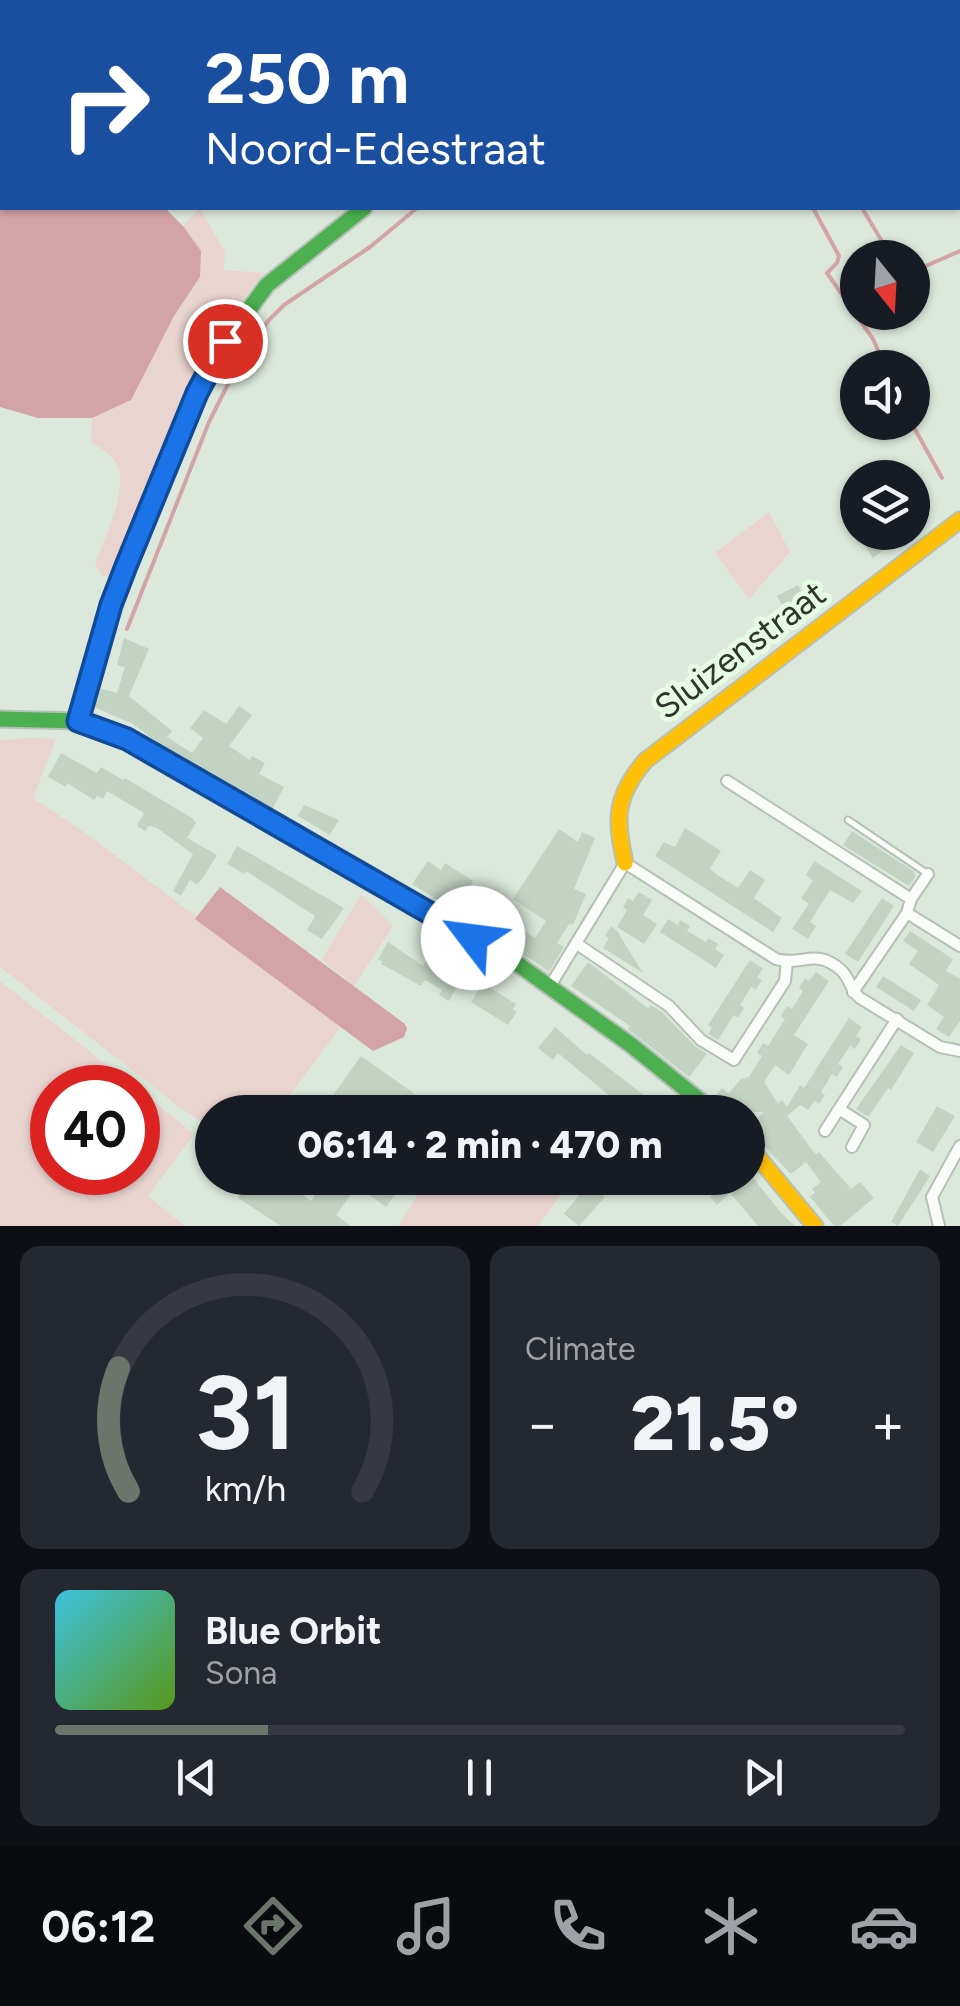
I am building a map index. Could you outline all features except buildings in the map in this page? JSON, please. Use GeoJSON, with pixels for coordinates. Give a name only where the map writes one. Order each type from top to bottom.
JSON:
{"type":"FeatureCollection","features":[{"type":"Feature","properties":{"kind":"street"},"geometry":{"type":"LineString","coordinates":[[78,721],[111,605],[214,358],[267,285],[361,210]]}},
{"type":"Feature","properties":{"kind":"street","name":"Sluizenstraat"},"geometry":{"type":"LineString","coordinates":[[625,863],[616,821],[618,806],[634,774],[646,761],[960,520]]}},
{"type":"Feature","properties":{"kind":"street"},"geometry":{"type":"LineString","coordinates":[[0,719],[78,721],[127,739],[519,965],[692,1095]]}},
{"type":"Feature","properties":{"kind":"street"},"geometry":{"type":"LineString","coordinates":[[727,781],[911,899]]}},
{"type":"Feature","properties":{"kind":"street"},"geometry":{"type":"LineString","coordinates":[[550,986],[625,863],[768,955],[787,962],[821,958],[845,974],[853,992],[940,1047],[959,1048]]}},
{"type":"Feature","properties":{"kind":"street"},"geometry":{"type":"LineString","coordinates":[[853,992],[907,913],[911,899],[928,874]]}},
{"type":"Feature","properties":{"kind":"street"},"geometry":{"type":"LineString","coordinates":[[907,913],[960,946]]}},
{"type":"Feature","properties":{"kind":"street"},"geometry":{"type":"LineString","coordinates":[[576,944],[669,1006],[701,1040],[734,1060],[785,982],[787,962]]}},
{"type":"Feature","properties":{"kind":"street"},"geometry":{"type":"LineString","coordinates":[[825,1132],[896,1019]]}},
{"type":"Feature","properties":{"kind":"street"},"geometry":{"type":"LineString","coordinates":[[840,1109],[864,1125],[852,1147]]}},
{"type":"Feature","properties":{"kind":"street"},"geometry":{"type":"LineString","coordinates":[[940,1226],[928,1204],[960,1146]]}},
{"type":"Feature","properties":{"kind":"street"},"geometry":{"type":"LineString","coordinates":[[765,1166],[815,1226]]}},
{"type":"Feature","properties":{"kind":"lane"},"geometry":{"type":"LineString","coordinates":[[848,820],[928,874]]}},
{"type":"Feature","properties":{"kind":"shaded area"},"geometry":{"type":"Polygon","coordinates":[[[0,210],[167,210],[201,251],[200,277],[174,316],[131,400],[92,418],[38,418],[0,407],[0,210]]]}},
{"type":"Feature","properties":{"kind":"shaded area"},"geometry":{"type":"Polygon","coordinates":[[[201,210],[225,253],[224,270],[264,273],[238,306],[196,378],[118,570],[103,576],[95,565],[117,505],[120,481],[115,461],[91,442],[92,418],[131,399],[174,316],[200,277],[201,251],[183,226],[201,210]]]}},
{"type":"Feature","properties":{"kind":"shaded area"},"geometry":{"type":"Polygon","coordinates":[[[769,512],[790,552],[749,599],[715,553],[769,512]]]}},
{"type":"Feature","properties":{"kind":"shaded area"},"geometry":{"type":"Polygon","coordinates":[[[56,739],[33,798],[84,832],[341,1026],[290,1095],[195,1095],[195,1118],[160,1092],[160,1065],[125,1065],[0,967],[0,740],[56,739]]]}},
{"type":"Feature","properties":{"kind":"shaded area"},"geometry":{"type":"Polygon","coordinates":[[[220,887],[405,1024],[404,1037],[373,1051],[195,919],[220,887]]]}},
{"type":"Feature","properties":{"kind":"shaded area"},"geometry":{"type":"Polygon","coordinates":[[[361,894],[393,926],[354,986],[322,960],[361,894]]]}},
{"type":"Feature","properties":{"kind":"shaded area"},"geometry":{"type":"Polygon","coordinates":[[[0,981],[107,1065],[30,1065],[30,1195],[149,1195],[185,1226],[0,1226],[0,981]]]}},
{"type":"Feature","properties":{"kind":"shaded area"},"geometry":{"type":"Polygon","coordinates":[[[160,1107],[194,1134],[160,1180],[160,1107]]]}},
{"type":"Feature","properties":{"kind":"shaded area"},"geometry":{"type":"Polygon","coordinates":[[[417,1195],[561,1195],[538,1226],[398,1226],[417,1195]]]}},
{"type":"Feature","properties":{"kind":"waterway"},"geometry":{"type":"LineString","coordinates":[[127,629],[209,422],[238,364],[284,305],[370,247],[415,210]]}},
{"type":"Feature","properties":{"kind":"waterway"},"geometry":{"type":"LineString","coordinates":[[814,210],[839,256],[827,273],[878,350]]}},
{"type":"Feature","properties":{"kind":"waterway"},"geometry":{"type":"LineString","coordinates":[[863,210],[881,240]]}},
{"type":"Feature","properties":{"kind":"waterway"},"geometry":{"type":"LineString","coordinates":[[930,264],[960,251]]}},
{"type":"Feature","properties":{"kind":"waterway"},"geometry":{"type":"LineString","coordinates":[[921,440],[942,478]]}},
{"type":"Feature","properties":{"kind":"traffic: fast"},"geometry":{"type":"LineString","coordinates":[[215,356],[267,285],[361,210]]}},
{"type":"Feature","properties":{"kind":"traffic: fast"},"geometry":{"type":"LineString","coordinates":[[0,719],[78,721],[127,739],[519,965],[693,1095]]}},
{"type":"Feature","properties":{"kind":"traffic: slow"},"geometry":{"type":"LineString","coordinates":[[78,721],[138,535],[215,356]]}},
{"type":"Feature","properties":{"kind":"traffic: slow"},"geometry":{"type":"LineString","coordinates":[[625,863],[620,809],[628,786],[645,761],[960,520]]}},
{"type":"Feature","properties":{"kind":"traffic: slow"},"geometry":{"type":"LineString","coordinates":[[765,1166],[815,1226]]}},
{"type":"Feature","properties":{"kind":"route"},"geometry":{"type":"LineString","coordinates":[[225,341],[185,420],[126,566],[78,721],[127,739],[473,938]]}}]}
